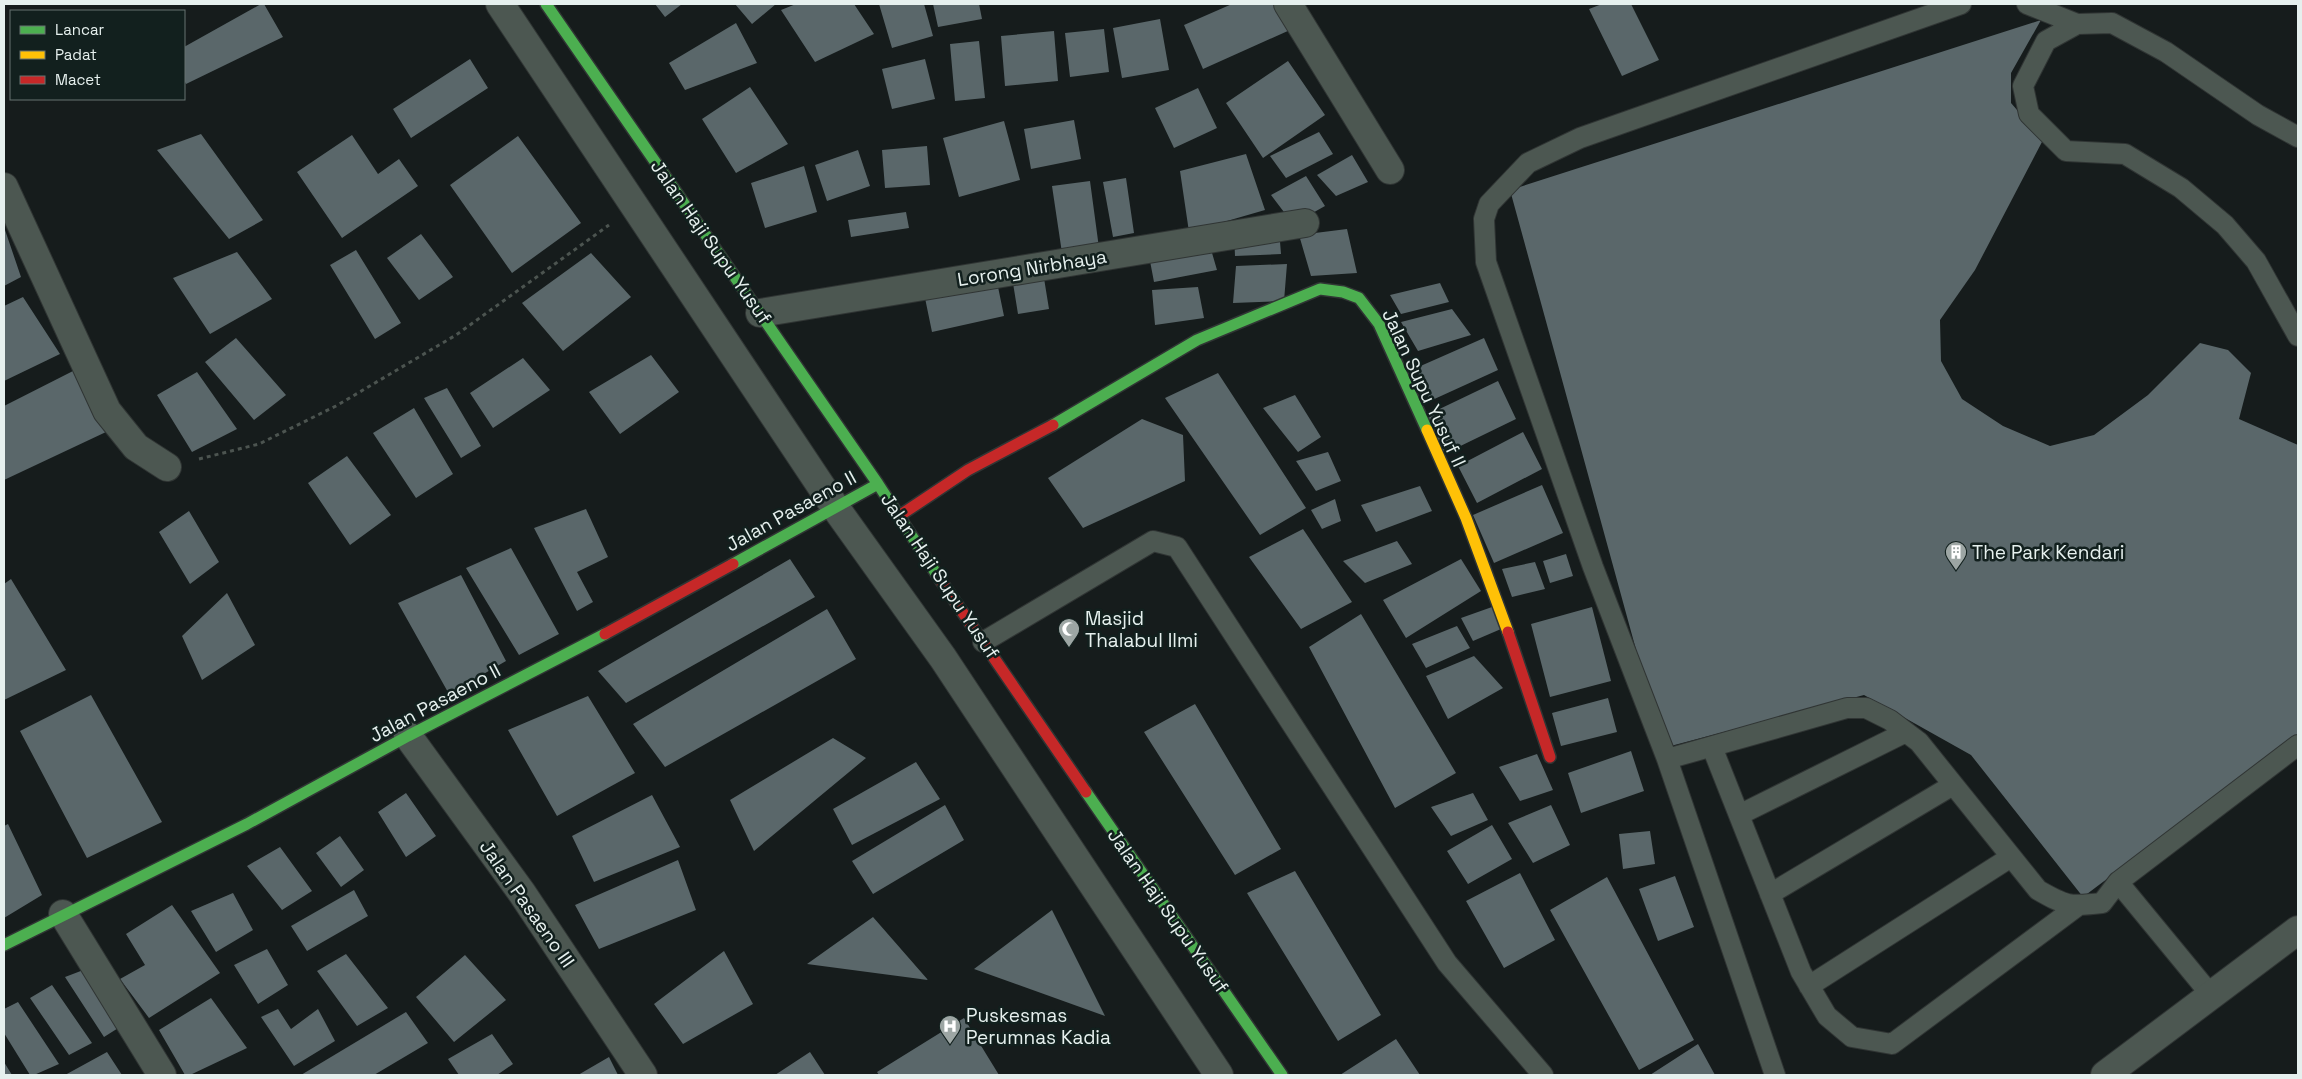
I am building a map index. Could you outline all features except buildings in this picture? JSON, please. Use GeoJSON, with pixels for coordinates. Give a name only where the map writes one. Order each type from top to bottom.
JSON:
{"type":"FeatureCollection","features":[{"type":"Feature","properties":{"kind":"street"},"geometry":{"type":"LineString","coordinates":[[500,4],[636,205],[835,507],[943,658],[1219,1075]]}},
{"type":"Feature","properties":{"kind":"street","name":"Jalan Haji Supu Yusuf"},"geometry":{"type":"LineString","coordinates":[[546,4],[900,516],[983,642],[1282,1075]]}},
{"type":"Feature","properties":{"kind":"street"},"geometry":{"type":"LineString","coordinates":[[1288,4],[1390,170]]}},
{"type":"Feature","properties":{"kind":"street"},"geometry":{"type":"LineString","coordinates":[[4,187],[107,411],[136,447],[167,467]]}},
{"type":"Feature","properties":{"kind":"street","name":"Lorong Nirbhaya"},"geometry":{"type":"LineString","coordinates":[[760,313],[1305,223]]}},
{"type":"Feature","properties":{"kind":"street","name":"Jalan Supu Yusuf II"},"geometry":{"type":"LineString","coordinates":[[900,516],[968,470],[1026,441],[1197,340],[1320,289],[1343,292],[1359,298],[1379,324],[1466,518],[1526,681],[1550,757]]}},
{"type":"Feature","properties":{"kind":"street","name":"Jalan Pasaeno II"},"geometry":{"type":"LineString","coordinates":[[4,945],[247,824],[408,736],[635,618],[878,484]]}},
{"type":"Feature","properties":{"kind":"street","name":"Jalan Pasaeno III"},"geometry":{"type":"LineString","coordinates":[[408,736],[522,893],[643,1075]]}},
{"type":"Feature","properties":{"kind":"street"},"geometry":{"type":"LineString","coordinates":[[63,914],[162,1075]]}},
{"type":"Feature","properties":{"kind":"street"},"geometry":{"type":"LineString","coordinates":[[2105,1075],[2298,930]]}},
{"type":"Feature","properties":{"kind":"lane"},"geometry":{"type":"LineString","coordinates":[[1776,1075],[1667,759],[1593,566],[1486,262],[1484,219],[1489,204],[1528,164],[1580,138],[1961,4]]}},
{"type":"Feature","properties":{"kind":"lane"},"geometry":{"type":"LineString","coordinates":[[2027,4],[2076,24],[2112,24],[2166,52],[2258,115],[2298,138]]}},
{"type":"Feature","properties":{"kind":"lane"},"geometry":{"type":"LineString","coordinates":[[2076,24],[2046,41],[2023,86],[2029,114],[2066,151],[2125,154],[2181,188],[2225,225],[2256,261],[2298,336]]}},
{"type":"Feature","properties":{"kind":"lane"},"geometry":{"type":"LineString","coordinates":[[983,642],[1153,540],[1177,547],[1447,964],[1544,1075]]}},
{"type":"Feature","properties":{"kind":"lane"},"geometry":{"type":"LineString","coordinates":[[1667,759],[1847,708],[1866,708],[1890,720],[1919,742],[2038,890],[2062,904],[2079,906],[2102,903],[2118,882],[2298,745]]}},
{"type":"Feature","properties":{"kind":"lane"},"geometry":{"type":"LineString","coordinates":[[1739,815],[1906,732]]}},
{"type":"Feature","properties":{"kind":"lane"},"geometry":{"type":"LineString","coordinates":[[1712,746],[1801,972],[1827,1016],[1852,1037],[1892,1044],[2079,906]]}},
{"type":"Feature","properties":{"kind":"lane"},"geometry":{"type":"LineString","coordinates":[[1770,894],[1953,785]]}},
{"type":"Feature","properties":{"kind":"lane"},"geometry":{"type":"LineString","coordinates":[[1809,986],[2011,857]]}},
{"type":"Feature","properties":{"kind":"lane"},"geometry":{"type":"LineString","coordinates":[[2118,882],[2211,996]]}},
{"type":"Feature","properties":{"kind":"path"},"geometry":{"type":"LineString","coordinates":[[167,467],[258,444],[336,406],[456,335],[636,205]]}},
{"type":"Feature","properties":{"kind":"traffic: fast"},"geometry":{"type":"LineString","coordinates":[[546,4],[878,484],[939,578]]}},
{"type":"Feature","properties":{"kind":"traffic: fast"},"geometry":{"type":"LineString","coordinates":[[1053,425],[1197,340],[1320,289],[1343,292],[1359,298],[1379,324],[1427,430]]}},
{"type":"Feature","properties":{"kind":"traffic: fast"},"geometry":{"type":"LineString","coordinates":[[733,564],[878,484]]}},
{"type":"Feature","properties":{"kind":"traffic: fast"},"geometry":{"type":"LineString","coordinates":[[4,945],[247,824],[408,736],[605,634]]}},
{"type":"Feature","properties":{"kind":"traffic: fast"},"geometry":{"type":"LineString","coordinates":[[1086,792],[1282,1075]]}},
{"type":"Feature","properties":{"kind":"traffic: slow"},"geometry":{"type":"LineString","coordinates":[[1427,430],[1466,518],[1508,632]]}},
{"type":"Feature","properties":{"kind":"traffic: jam"},"geometry":{"type":"LineString","coordinates":[[899,516],[968,470],[1053,425]]}},
{"type":"Feature","properties":{"kind":"traffic: jam"},"geometry":{"type":"LineString","coordinates":[[605,634],[733,564]]}},
{"type":"Feature","properties":{"kind":"traffic: jam"},"geometry":{"type":"LineString","coordinates":[[939,578],[1086,792]]}},
{"type":"Feature","properties":{"kind":"traffic: jam"},"geometry":{"type":"LineString","coordinates":[[1508,632],[1550,757]]}},
{"type":"Feature","properties":{"kind":"place","name":"The Park Kendari"},"geometry":{"type":"Point","coordinates":[1956,571]}},
{"type":"Feature","properties":{"kind":"place","name":"Masjid Thalabul Ilmi"},"geometry":{"type":"Point","coordinates":[1069,648]}},
{"type":"Feature","properties":{"kind":"place","name":"Puskesmas Perumnas Kadia"},"geometry":{"type":"Point","coordinates":[950,1045]}}]}
